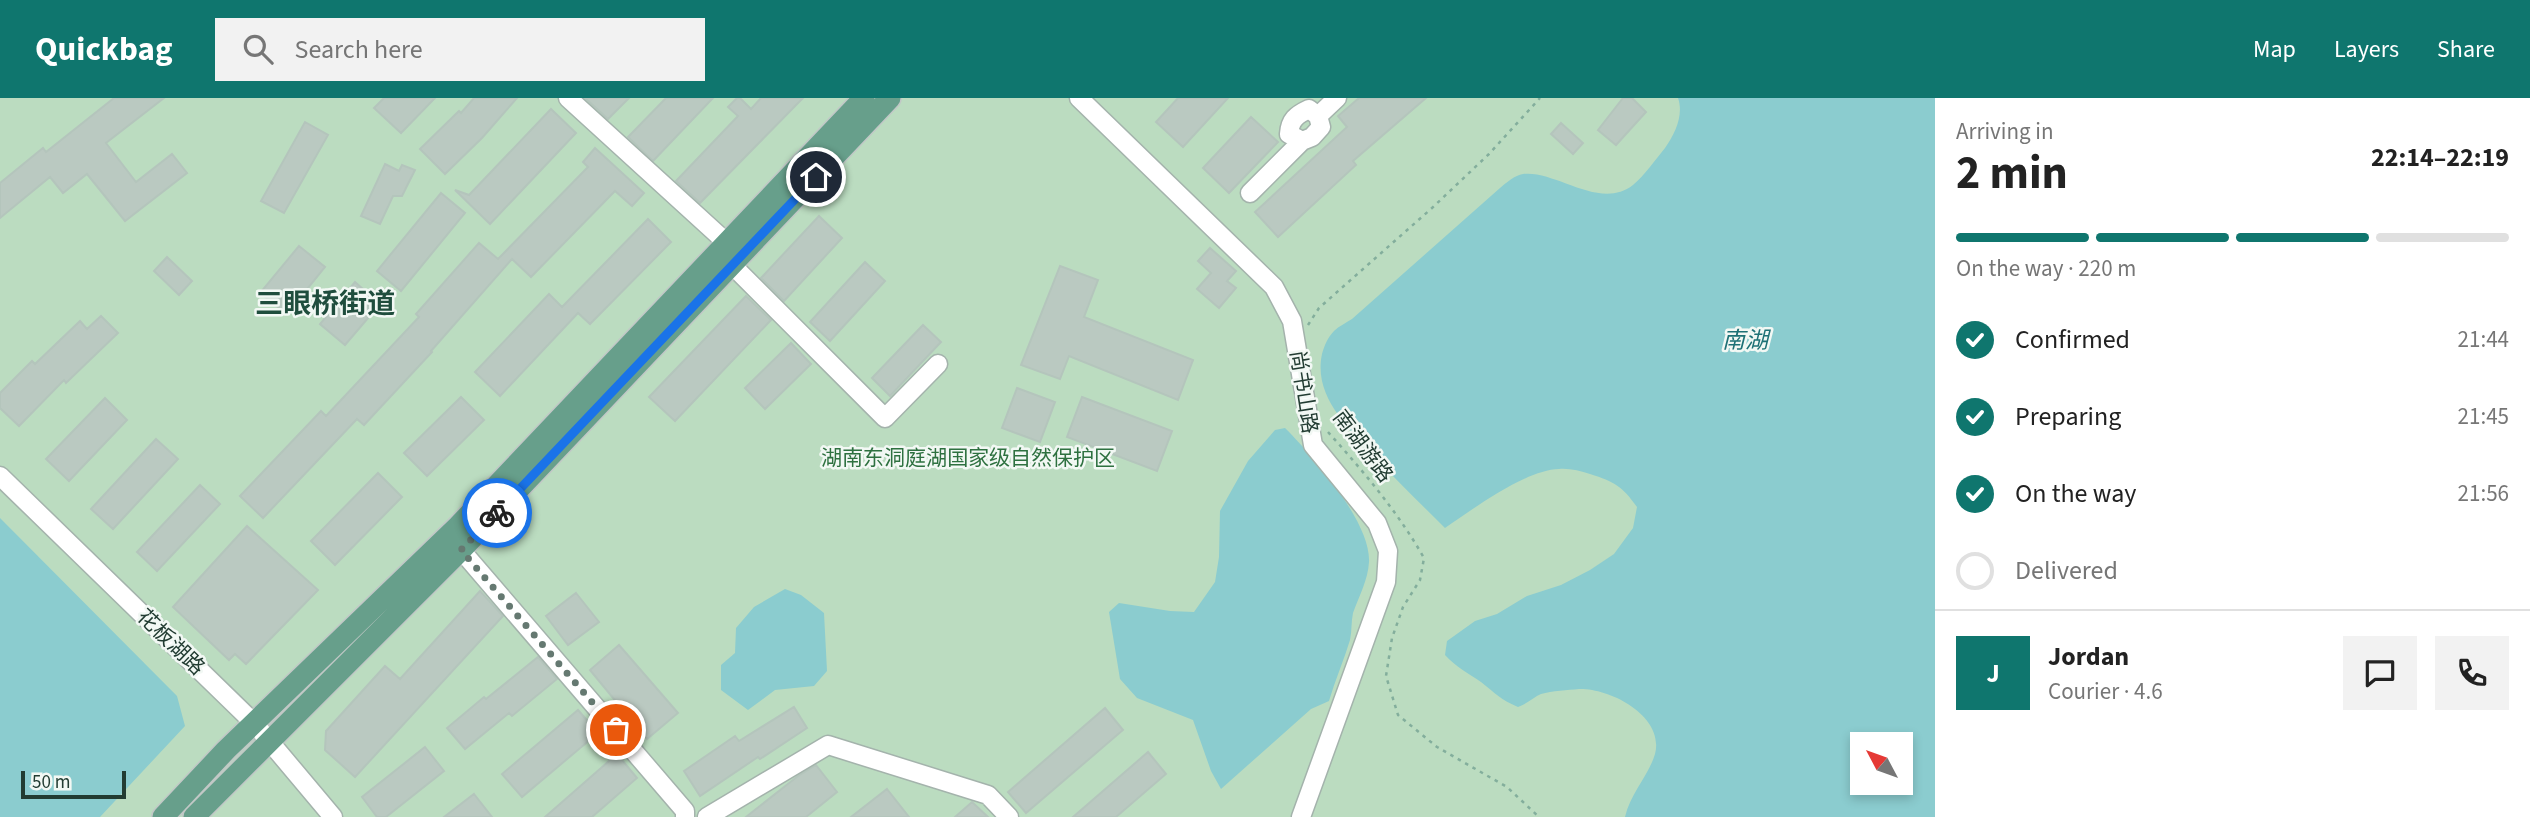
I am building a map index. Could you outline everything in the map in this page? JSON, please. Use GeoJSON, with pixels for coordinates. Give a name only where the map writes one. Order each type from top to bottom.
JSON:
{"type":"FeatureCollection","features":[{"type":"Feature","properties":{"kind":"main road"},"geometry":{"type":"LineString","coordinates":[[163,817],[226,750],[458,526],[864,98]]}},
{"type":"Feature","properties":{"kind":"main road"},"geometry":{"type":"LineString","coordinates":[[194,817],[236,772],[461,550],[890,98]]}},
{"type":"Feature","properties":{"kind":"street"},"geometry":{"type":"LineString","coordinates":[[568,98],[727,243]]}},
{"type":"Feature","properties":{"kind":"street","name":"尚书山路"},"geometry":{"type":"LineString","coordinates":[[1079,98],[1274,286],[1292,321],[1312,445],[1377,523],[1388,551],[1386,582],[1301,817]]}},
{"type":"Feature","properties":{"kind":"street"},"geometry":{"type":"LineString","coordinates":[[1318,116],[1337,98]]}},
{"type":"Feature","properties":{"kind":"street"},"geometry":{"type":"LineString","coordinates":[[1251,193],[1302,141],[1312,137],[1321,127],[1318,116],[1309,108],[1294,106],[1289,134],[1302,141]]}},
{"type":"Feature","properties":{"kind":"street"},"geometry":{"type":"LineString","coordinates":[[732,265],[886,418],[938,364]]}},
{"type":"Feature","properties":{"kind":"street","name":"花板湖路"},"geometry":{"type":"LineString","coordinates":[[0,476],[254,723],[333,817]]}},
{"type":"Feature","properties":{"kind":"street"},"geometry":{"type":"LineString","coordinates":[[461,550],[690,815]]}},
{"type":"Feature","properties":{"kind":"street"},"geometry":{"type":"LineString","coordinates":[[707,817],[828,745],[988,795],[1009,817]]}},
{"type":"Feature","properties":{"kind":"path"},"geometry":{"type":"LineString","coordinates":[[1307,326],[1319,308],[1489,154],[1540,98]]}},
{"type":"Feature","properties":{"kind":"path","name":"南湖游路"},"geometry":{"type":"LineString","coordinates":[[1325,429],[1401,520],[1424,558],[1420,580],[1403,607],[1392,638],[1386,676],[1398,715],[1437,747],[1507,787],[1539,817]]}},
{"type":"Feature","properties":{"kind":"green space","name":"湖南东洞庭湖国家级自然保护区"},"geometry":{"type":"Polygon","coordinates":[[[0,98],[1935,98],[1935,817],[0,817],[0,98]]]}},
{"type":"Feature","properties":{"kind":"water","name":"南湖"},"geometry":{"type":"Polygon","coordinates":[[[1678,98],[1935,98],[1935,817],[1625,817],[1655,754],[1656,740],[1644,716],[1605,693],[1579,689],[1538,695],[1518,707],[1498,696],[1445,655],[1447,641],[1475,621],[1497,614],[1527,596],[1561,585],[1614,554],[1633,528],[1637,507],[1622,489],[1612,482],[1571,469],[1559,469],[1545,471],[1515,483],[1445,528],[1353,433],[1335,410],[1323,384],[1322,354],[1334,331],[1352,319],[1508,182],[1523,174],[1536,174],[1592,192],[1620,192],[1633,185],[1665,148],[1678,124],[1678,98]]]}},
{"type":"Feature","properties":{"kind":"water"},"geometry":{"type":"Polygon","coordinates":[[[1285,428],[1324,472],[1350,509],[1367,546],[1368,569],[1353,613],[1350,640],[1329,701],[1311,709],[1221,789],[1211,771],[1193,720],[1137,698],[1120,679],[1109,612],[1119,603],[1194,612],[1215,582],[1219,557],[1220,511],[1248,461],[1275,430],[1285,428]]]}},
{"type":"Feature","properties":{"kind":"water"},"geometry":{"type":"Polygon","coordinates":[[[0,518],[177,696],[185,726],[100,817],[0,817],[0,518]]]}},
{"type":"Feature","properties":{"kind":"water"},"geometry":{"type":"Polygon","coordinates":[[[785,589],[801,595],[824,613],[827,671],[814,686],[775,690],[748,710],[721,690],[721,665],[735,653],[736,628],[754,607],[785,589]]]}},
{"type":"Feature","properties":{"kind":"building"},"geometry":{"type":"Polygon","coordinates":[[[114,98],[164,98],[106,143],[136,182],[172,154],[187,173],[125,221],[87,174],[63,193],[50,177],[0,218],[0,183],[43,148],[46,152],[114,98]]]}},
{"type":"Feature","properties":{"kind":"building"},"geometry":{"type":"Polygon","coordinates":[[[384,98],[435,98],[401,133],[374,108],[384,98]]]}},
{"type":"Feature","properties":{"kind":"building"},"geometry":{"type":"Polygon","coordinates":[[[474,98],[517,98],[482,138],[445,174],[420,149],[474,98]]]}},
{"type":"Feature","properties":{"kind":"building"},"geometry":{"type":"Polygon","coordinates":[[[585,98],[629,98],[608,119],[585,98]]]}},
{"type":"Feature","properties":{"kind":"building"},"geometry":{"type":"Polygon","coordinates":[[[666,98],[713,98],[653,161],[628,137],[666,98]]]}},
{"type":"Feature","properties":{"kind":"building"},"geometry":{"type":"Polygon","coordinates":[[[737,98],[751,109],[761,98],[803,98],[700,203],[676,181],[738,116],[728,107],[737,98]]]}},
{"type":"Feature","properties":{"kind":"building"},"geometry":{"type":"Polygon","coordinates":[[[1178,98],[1228,98],[1183,147],[1156,122],[1178,98]]]}},
{"type":"Feature","properties":{"kind":"building"},"geometry":{"type":"Polygon","coordinates":[[[1359,98],[1426,98],[1353,161],[1356,165],[1278,237],[1255,212],[1347,127],[1338,116],[1359,98]]]}},
{"type":"Feature","properties":{"kind":"building"},"geometry":{"type":"Polygon","coordinates":[[[1623,98],[1632,98],[1646,112],[1616,145],[1598,130],[1623,98]]]}},
{"type":"Feature","properties":{"kind":"building"},"geometry":{"type":"Polygon","coordinates":[[[551,109],[576,133],[490,224],[455,190],[469,195],[551,109]]]}},
{"type":"Feature","properties":{"kind":"building"},"geometry":{"type":"Polygon","coordinates":[[[1251,117],[1278,142],[1229,193],[1203,168],[1251,117]]]}},
{"type":"Feature","properties":{"kind":"building"},"geometry":{"type":"Polygon","coordinates":[[[305,122],[328,135],[284,213],[261,201],[305,122]]]}},
{"type":"Feature","properties":{"kind":"building"},"geometry":{"type":"Polygon","coordinates":[[[1561,123],[1583,143],[1573,154],[1551,134],[1561,123]]]}},
{"type":"Feature","properties":{"kind":"building"},"geometry":{"type":"Polygon","coordinates":[[[595,148],[644,193],[632,206],[615,191],[531,277],[512,259],[432,352],[364,425],[357,419],[263,518],[240,496],[321,411],[326,416],[419,317],[416,314],[479,243],[498,259],[588,167],[583,162],[595,148]]]}},
{"type":"Feature","properties":{"kind":"building"},"geometry":{"type":"Polygon","coordinates":[[[385,164],[399,171],[402,165],[415,170],[402,196],[393,196],[380,224],[361,216],[385,164]]]}},
{"type":"Feature","properties":{"kind":"building"},"geometry":{"type":"Polygon","coordinates":[[[441,193],[465,213],[401,291],[377,271],[441,193]]]}},
{"type":"Feature","properties":{"kind":"building"},"geometry":{"type":"Polygon","coordinates":[[[819,216],[842,238],[784,301],[761,278],[819,216]]]}},
{"type":"Feature","properties":{"kind":"building"},"geometry":{"type":"Polygon","coordinates":[[[648,219],[671,242],[590,324],[578,313],[500,396],[475,372],[549,294],[562,307],[648,219]]]}},
{"type":"Feature","properties":{"kind":"building"},"geometry":{"type":"Polygon","coordinates":[[[299,246],[325,267],[287,314],[260,293],[299,246]]]}},
{"type":"Feature","properties":{"kind":"building"},"geometry":{"type":"Polygon","coordinates":[[[1210,248],[1236,271],[1227,281],[1236,288],[1219,308],[1197,289],[1211,273],[1198,261],[1210,248]]]}},
{"type":"Feature","properties":{"kind":"building"},"geometry":{"type":"Polygon","coordinates":[[[167,257],[192,281],[179,295],[154,271],[167,257]]]}},
{"type":"Feature","properties":{"kind":"building"},"geometry":{"type":"Polygon","coordinates":[[[865,262],[885,281],[830,341],[810,322],[865,262]]]}},
{"type":"Feature","properties":{"kind":"building"},"geometry":{"type":"Polygon","coordinates":[[[1060,266],[1098,280],[1084,317],[1193,360],[1178,400],[1069,356],[1060,379],[1021,365],[1060,266]]]}},
{"type":"Feature","properties":{"kind":"building"},"geometry":{"type":"Polygon","coordinates":[[[355,282],[380,304],[345,345],[320,324],[355,282]]]}},
{"type":"Feature","properties":{"kind":"building"},"geometry":{"type":"Polygon","coordinates":[[[746,296],[771,320],[675,421],[649,397],[746,296]]]}},
{"type":"Feature","properties":{"kind":"building"},"geometry":{"type":"Polygon","coordinates":[[[101,316],[118,333],[66,383],[64,380],[19,426],[0,408],[0,393],[32,361],[35,364],[80,321],[87,329],[101,316]]]}},
{"type":"Feature","properties":{"kind":"building"},"geometry":{"type":"Polygon","coordinates":[[[923,325],[941,342],[890,396],[872,378],[923,325]]]}},
{"type":"Feature","properties":{"kind":"building"},"geometry":{"type":"Polygon","coordinates":[[[791,343],[811,364],[765,409],[745,388],[791,343]]]}},
{"type":"Feature","properties":{"kind":"building"},"geometry":{"type":"Polygon","coordinates":[[[1017,388],[1055,402],[1040,442],[1002,428],[1017,388]]]}},
{"type":"Feature","properties":{"kind":"building"},"geometry":{"type":"Polygon","coordinates":[[[461,397],[484,420],[427,476],[404,453],[461,397]]]}},
{"type":"Feature","properties":{"kind":"building"},"geometry":{"type":"Polygon","coordinates":[[[1082,397],[1172,431],[1157,471],[1067,437],[1082,397]]]}},
{"type":"Feature","properties":{"kind":"building"},"geometry":{"type":"Polygon","coordinates":[[[105,398],[127,420],[69,481],[46,459],[105,398]]]}},
{"type":"Feature","properties":{"kind":"building"},"geometry":{"type":"Polygon","coordinates":[[[156,439],[178,459],[113,529],[91,509],[156,439]]]}},
{"type":"Feature","properties":{"kind":"building"},"geometry":{"type":"Polygon","coordinates":[[[378,473],[402,497],[335,565],[311,541],[378,473]]]}},
{"type":"Feature","properties":{"kind":"building"},"geometry":{"type":"Polygon","coordinates":[[[200,485],[220,504],[157,571],[137,552],[200,485]]]}},
{"type":"Feature","properties":{"kind":"building"},"geometry":{"type":"Polygon","coordinates":[[[247,526],[318,590],[246,664],[235,654],[229,660],[173,607],[247,526]]]}},
{"type":"Feature","properties":{"kind":"building"},"geometry":{"type":"Polygon","coordinates":[[[480,591],[503,616],[355,777],[325,750],[326,731],[385,666],[400,679],[480,591]]]}},
{"type":"Feature","properties":{"kind":"building"},"geometry":{"type":"Polygon","coordinates":[[[576,593],[599,622],[568,645],[546,616],[576,593]]]}},
{"type":"Feature","properties":{"kind":"building"},"geometry":{"type":"Polygon","coordinates":[[[619,645],[678,713],[647,739],[590,670],[619,645]]]}},
{"type":"Feature","properties":{"kind":"building"},"geometry":{"type":"Polygon","coordinates":[[[538,657],[557,679],[512,716],[509,713],[465,749],[447,728],[538,657]]]}},
{"type":"Feature","properties":{"kind":"building"},"geometry":{"type":"Polygon","coordinates":[[[794,707],[807,728],[700,796],[684,771],[735,736],[739,741],[794,707]]]}},
{"type":"Feature","properties":{"kind":"building"},"geometry":{"type":"Polygon","coordinates":[[[1105,708],[1123,730],[1026,813],[1008,792],[1105,708]]]}},
{"type":"Feature","properties":{"kind":"building"},"geometry":{"type":"Polygon","coordinates":[[[578,710],[598,733],[522,797],[502,774],[578,710]]]}},
{"type":"Feature","properties":{"kind":"building"},"geometry":{"type":"Polygon","coordinates":[[[425,747],[444,771],[386,817],[377,817],[362,797],[425,747]]]}},
{"type":"Feature","properties":{"kind":"building"},"geometry":{"type":"Polygon","coordinates":[[[1148,752],[1166,774],[1116,817],[1073,817],[1148,752]]]}},
{"type":"Feature","properties":{"kind":"building"},"geometry":{"type":"Polygon","coordinates":[[[617,754],[637,778],[592,817],[545,817],[617,754]]]}},
{"type":"Feature","properties":{"kind":"building"},"geometry":{"type":"Polygon","coordinates":[[[816,765],[837,792],[806,817],[746,817],[798,776],[816,765]]]}},
{"type":"Feature","properties":{"kind":"building"},"geometry":{"type":"Polygon","coordinates":[[[887,789],[909,817],[851,817],[887,789]]]}},
{"type":"Feature","properties":{"kind":"building"},"geometry":{"type":"Polygon","coordinates":[[[474,794],[492,817],[444,817],[474,794]]]}},
{"type":"Feature","properties":{"kind":"building"},"geometry":{"type":"Polygon","coordinates":[[[972,802],[988,817],[955,817],[972,802]]]}},
{"type":"Feature","properties":{"kind":"way so far"},"geometry":{"type":"LineString","coordinates":[[497,513],[461,550],[616,730]]}},
{"type":"Feature","properties":{"kind":"district","name":"三眼桥街道"},"geometry":{"type":"Point","coordinates":[325,304]}},
{"type":"Feature","properties":{"kind":"route"},"geometry":{"type":"LineString","coordinates":[[497,513],[816,177]]}}]}
